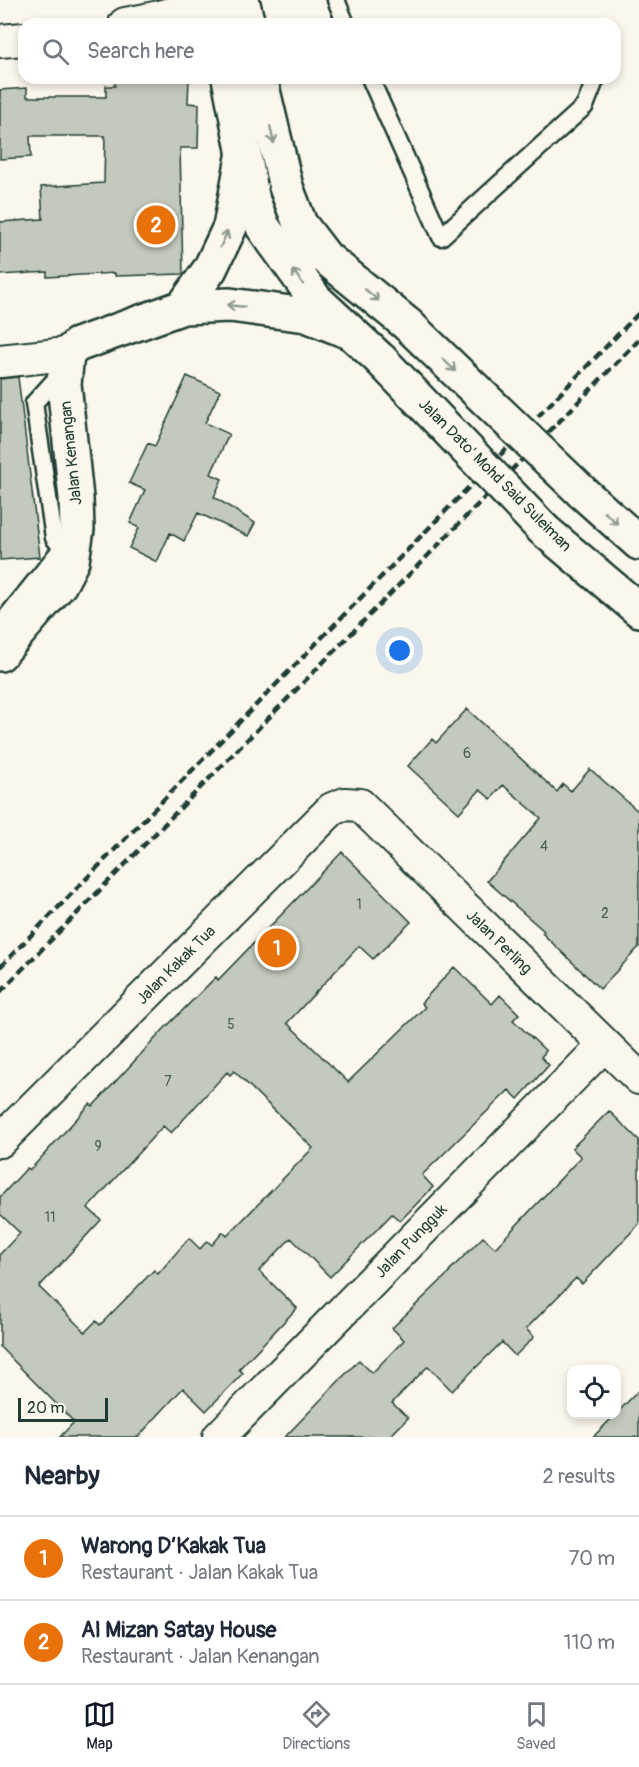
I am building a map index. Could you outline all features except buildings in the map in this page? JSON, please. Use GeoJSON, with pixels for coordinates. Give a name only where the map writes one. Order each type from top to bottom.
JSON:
{"type":"FeatureCollection","features":[{"type":"Feature","properties":{"kind":"main road"},"geometry":{"type":"LineString","coordinates":[[213,0],[217,18]]}},
{"type":"Feature","properties":{"kind":"main road"},"geometry":{"type":"LineString","coordinates":[[242,0],[246,18]]}},
{"type":"Feature","properties":{"kind":"main road","name":"Jalan Dato' Mohd Said Suleiman"},"geometry":{"type":"LineString","coordinates":[[230,84],[253,201],[263,227],[315,299],[381,360],[544,530],[639,610]]}},
{"type":"Feature","properties":{"kind":"main road"},"geometry":{"type":"LineString","coordinates":[[261,84],[286,187],[300,224],[326,258],[407,324],[582,492],[639,543]]}},
{"type":"Feature","properties":{"kind":"main road"},"geometry":{"type":"LineString","coordinates":[[183,306],[210,269],[230,227],[244,152]]}},
{"type":"Feature","properties":{"kind":"main road"},"geometry":{"type":"LineString","coordinates":[[66,362],[76,345],[183,306],[230,305],[306,315],[353,334]]}},
{"type":"Feature","properties":{"kind":"main road","name":"Jalan Kenangan"},"geometry":{"type":"LineString","coordinates":[[0,654],[60,584],[67,555],[77,529],[64,384],[66,362]]}},
{"type":"Feature","properties":{"kind":"street"},"geometry":{"type":"LineString","coordinates":[[160,18],[185,11],[208,0]]}},
{"type":"Feature","properties":{"kind":"street"},"geometry":{"type":"LineString","coordinates":[[0,41],[18,40]]}},
{"type":"Feature","properties":{"kind":"street"},"geometry":{"type":"LineString","coordinates":[[0,361],[66,362]]}},
{"type":"Feature","properties":{"kind":"street"},"geometry":{"type":"LineString","coordinates":[[612,586],[639,618]]}},
{"type":"Feature","properties":{"kind":"street","name":"Jalan Kakak Tua"},"geometry":{"type":"LineString","coordinates":[[0,1141],[332,809],[345,804],[360,805]]}},
{"type":"Feature","properties":{"kind":"street","name":"Jalan Perling"},"geometry":{"type":"LineString","coordinates":[[360,805],[639,1077]]}},
{"type":"Feature","properties":{"kind":"street","name":"Jalan Pungguk"},"geometry":{"type":"LineString","coordinates":[[219,1437],[604,1044]]}},
{"type":"Feature","properties":{"kind":"lane"},"geometry":{"type":"LineString","coordinates":[[336,0],[344,18]]}},
{"type":"Feature","properties":{"kind":"lane"},"geometry":{"type":"LineString","coordinates":[[373,84],[441,237],[585,106],[594,84]]}},
{"type":"Feature","properties":{"kind":"lane"},"geometry":{"type":"LineString","coordinates":[[0,626],[67,555]]}},
{"type":"Feature","properties":{"kind":"railway"},"geometry":{"type":"LineString","coordinates":[[0,967],[639,313]]}},
{"type":"Feature","properties":{"kind":"railway"},"geometry":{"type":"LineString","coordinates":[[0,992],[639,340]]}},
{"type":"Feature","properties":{"kind":"place","name":"Al Mizan Satay House"},"geometry":{"type":"Point","coordinates":[156,225]}},
{"type":"Feature","properties":{"kind":"place","name":"Warong D’Kakak Tua"},"geometry":{"type":"Point","coordinates":[277,948]}}]}
